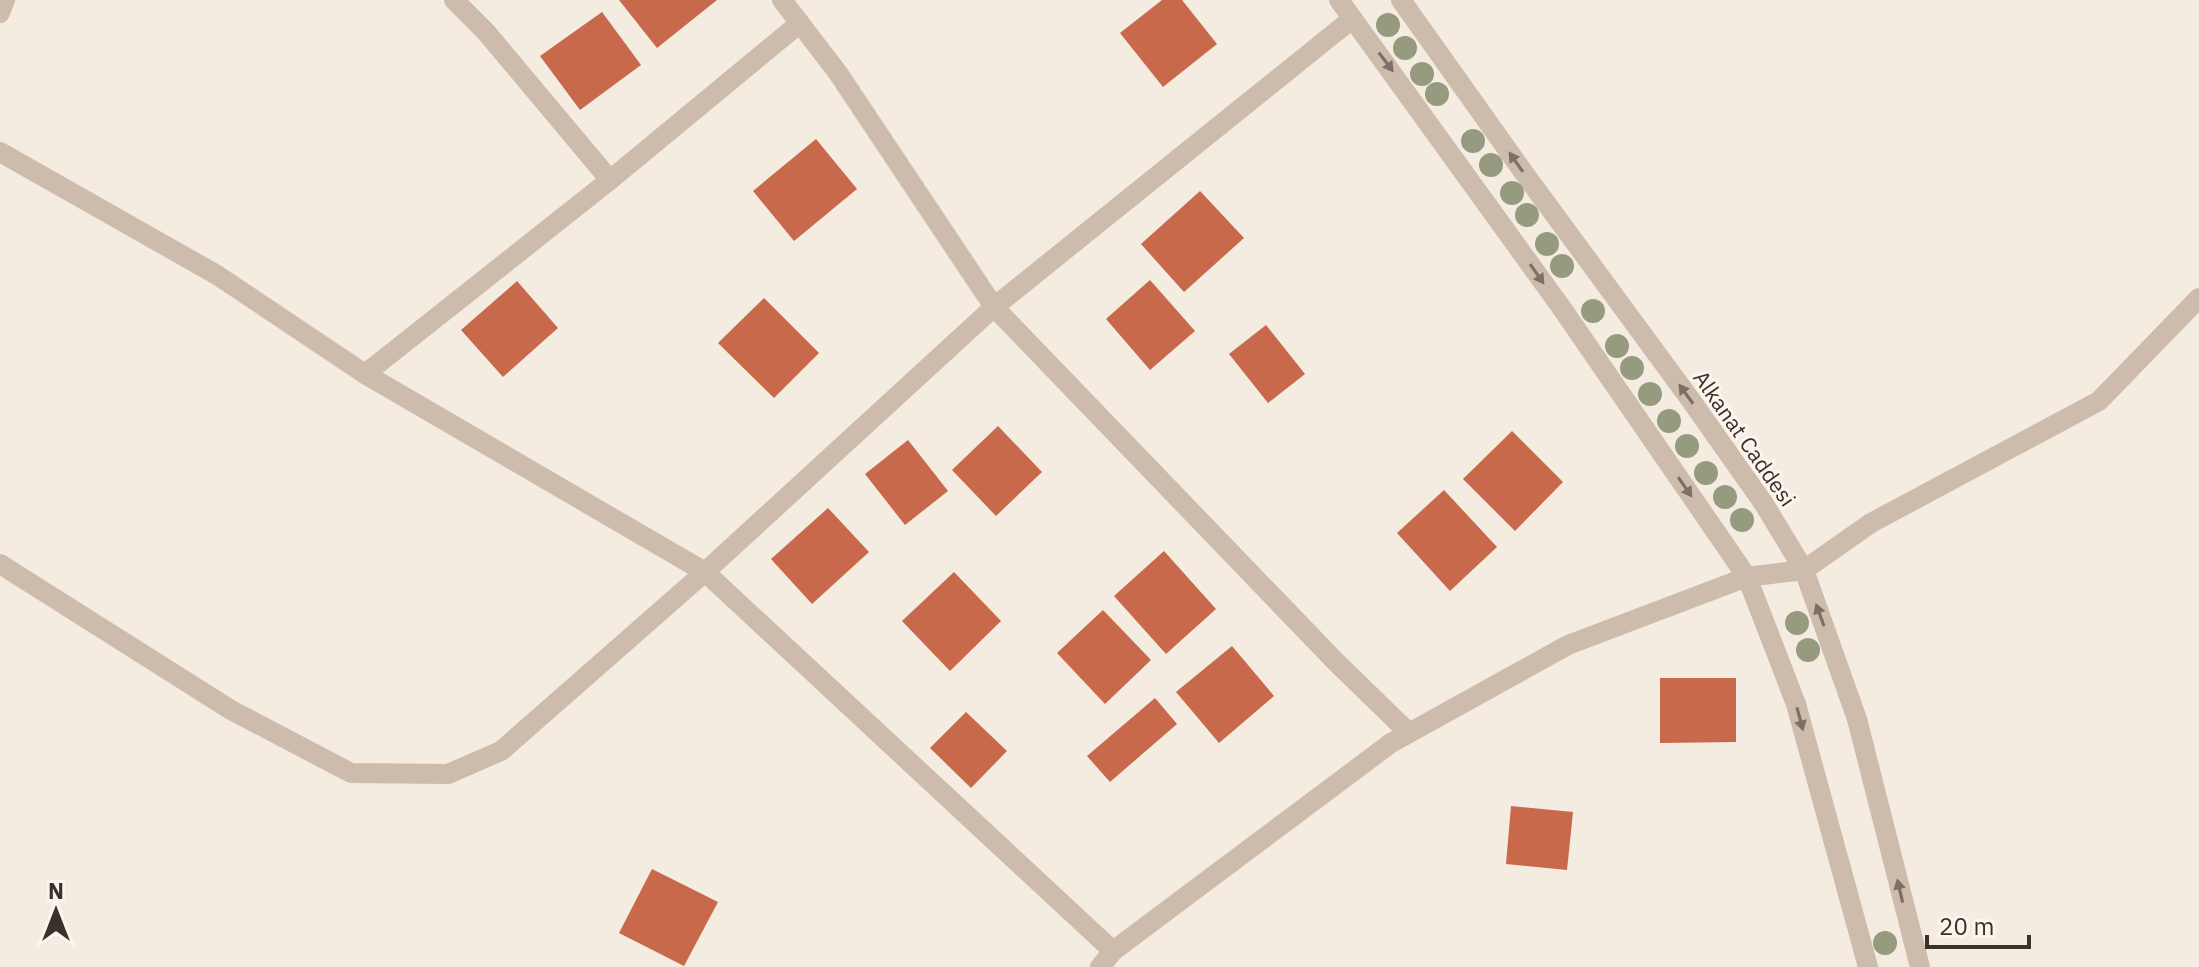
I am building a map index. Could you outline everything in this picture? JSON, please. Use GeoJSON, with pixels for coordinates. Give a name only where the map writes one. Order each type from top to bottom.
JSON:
{"type":"FeatureCollection","features":[{"type":"Feature","properties":{"kind":"street"},"geometry":{"type":"LineString","coordinates":[[0,13],[5,0]]}},
{"type":"Feature","properties":{"kind":"street"},"geometry":{"type":"LineString","coordinates":[[454,0],[486,32],[610,180]]}},
{"type":"Feature","properties":{"kind":"street"},"geometry":{"type":"LineString","coordinates":[[782,0],[838,73],[994,307],[1336,662],[1409,733]]}},
{"type":"Feature","properties":{"kind":"street"},"geometry":{"type":"LineString","coordinates":[[1339,0],[1552,294],[1747,577],[1796,704],[1868,967]]}},
{"type":"Feature","properties":{"kind":"street","name":"Alkanat Caddesi"},"geometry":{"type":"LineString","coordinates":[[1401,0],[1690,399],[1764,504],[1804,570],[1857,719],[1920,967]]}},
{"type":"Feature","properties":{"kind":"street"},"geometry":{"type":"LineString","coordinates":[[0,564],[231,710],[351,773],[401,776],[448,774],[501,751],[705,572],[994,307],[1352,19]]}},
{"type":"Feature","properties":{"kind":"street"},"geometry":{"type":"LineString","coordinates":[[365,374],[610,180],[800,23]]}},
{"type":"Feature","properties":{"kind":"street"},"geometry":{"type":"LineString","coordinates":[[0,152],[217,275],[365,374],[705,572],[1107,959],[1391,743],[1568,645],[1747,577],[1804,570],[1871,523],[2099,401],[2199,298]]}},
{"type":"Feature","properties":{"kind":"building"},"geometry":{"type":"Polygon","coordinates":[[[619,0],[717,0],[657,48],[619,0]]]}},
{"type":"Feature","properties":{"kind":"building"},"geometry":{"type":"Polygon","coordinates":[[[1162,0],[1182,0],[1217,44],[1163,87],[1120,33],[1162,0]]]}},
{"type":"Feature","properties":{"kind":"building"},"geometry":{"type":"Polygon","coordinates":[[[602,12],[641,65],[580,110],[540,56],[602,12]]]}},
{"type":"Feature","properties":{"kind":"building"},"geometry":{"type":"Polygon","coordinates":[[[816,139],[857,189],[794,241],[753,191],[816,139]]]}},
{"type":"Feature","properties":{"kind":"building"},"geometry":{"type":"Polygon","coordinates":[[[1200,191],[1244,238],[1184,292],[1141,244],[1200,191]]]}},
{"type":"Feature","properties":{"kind":"building"},"geometry":{"type":"Polygon","coordinates":[[[1150,280],[1195,331],[1150,370],[1106,319],[1150,280]]]}},
{"type":"Feature","properties":{"kind":"building"},"geometry":{"type":"Polygon","coordinates":[[[517,281],[558,328],[503,377],[461,330],[517,281]]]}},
{"type":"Feature","properties":{"kind":"building"},"geometry":{"type":"Polygon","coordinates":[[[764,298],[819,353],[774,398],[718,343],[764,298]]]}},
{"type":"Feature","properties":{"kind":"building"},"geometry":{"type":"Polygon","coordinates":[[[1266,325],[1305,374],[1268,403],[1229,354],[1266,325]]]}},
{"type":"Feature","properties":{"kind":"building"},"geometry":{"type":"Polygon","coordinates":[[[998,426],[1042,472],[996,516],[952,470],[998,426]]]}},
{"type":"Feature","properties":{"kind":"building"},"geometry":{"type":"Polygon","coordinates":[[[1512,431],[1563,482],[1515,531],[1463,479],[1512,431]]]}},
{"type":"Feature","properties":{"kind":"building"},"geometry":{"type":"Polygon","coordinates":[[[908,440],[948,491],[905,525],[865,474],[908,440]]]}},
{"type":"Feature","properties":{"kind":"building"},"geometry":{"type":"Polygon","coordinates":[[[1444,490],[1497,547],[1450,591],[1397,533],[1444,490]]]}},
{"type":"Feature","properties":{"kind":"building"},"geometry":{"type":"Polygon","coordinates":[[[828,508],[869,552],[812,604],[771,559],[828,508]]]}},
{"type":"Feature","properties":{"kind":"building"},"geometry":{"type":"Polygon","coordinates":[[[1164,551],[1216,609],[1166,654],[1114,596],[1164,551]]]}},
{"type":"Feature","properties":{"kind":"building"},"geometry":{"type":"Polygon","coordinates":[[[954,572],[1001,621],[950,671],[902,621],[954,572]]]}},
{"type":"Feature","properties":{"kind":"building"},"geometry":{"type":"Polygon","coordinates":[[[1103,610],[1151,660],[1105,704],[1057,653],[1103,610]]]}},
{"type":"Feature","properties":{"kind":"building"},"geometry":{"type":"Polygon","coordinates":[[[1232,646],[1274,696],[1219,743],[1176,692],[1232,646]]]}},
{"type":"Feature","properties":{"kind":"building"},"geometry":{"type":"Polygon","coordinates":[[[1660,678],[1736,678],[1736,742],[1660,743],[1660,678]]]}},
{"type":"Feature","properties":{"kind":"building"},"geometry":{"type":"Polygon","coordinates":[[[1155,698],[1177,724],[1110,782],[1087,756],[1155,698]]]}},
{"type":"Feature","properties":{"kind":"building"},"geometry":{"type":"Polygon","coordinates":[[[966,712],[1007,751],[971,788],[930,748],[966,712]]]}},
{"type":"Feature","properties":{"kind":"building"},"geometry":{"type":"Polygon","coordinates":[[[1511,806],[1573,812],[1567,870],[1506,864],[1511,806]]]}},
{"type":"Feature","properties":{"kind":"building"},"geometry":{"type":"Polygon","coordinates":[[[652,869],[718,902],[684,966],[619,933],[652,869]]]}}]}
